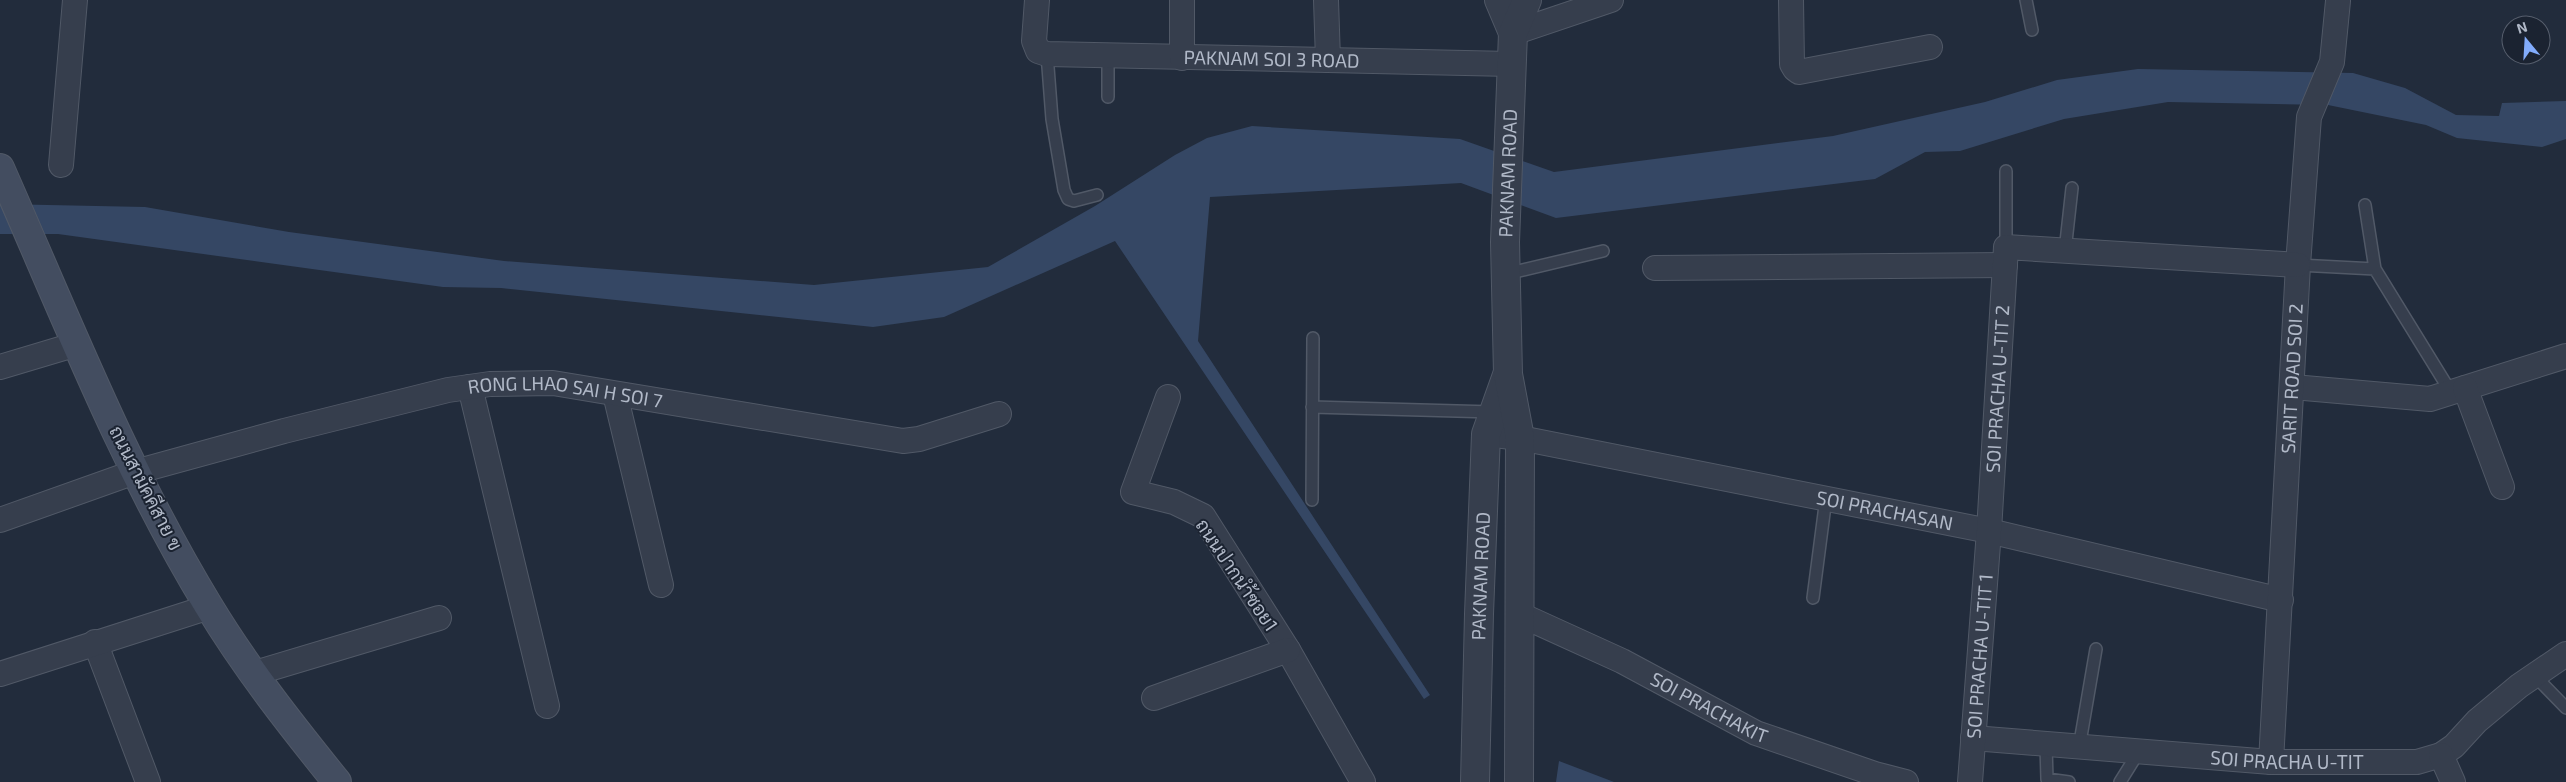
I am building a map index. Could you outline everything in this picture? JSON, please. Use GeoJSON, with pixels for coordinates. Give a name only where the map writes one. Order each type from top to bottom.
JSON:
{"type":"FeatureCollection","features":[{"type":"Feature","properties":{"kind":"main road","name":"ถนนสามัคคีสาย ข"},"geometry":{"type":"LineString","coordinates":[[4,177],[136,472],[209,607],[252,674],[337,782]]}},
{"type":"Feature","properties":{"kind":"street"},"geometry":{"type":"LineString","coordinates":[[61,165],[75,0]]}},
{"type":"Feature","properties":{"kind":"street"},"geometry":{"type":"LineString","coordinates":[[1037,0],[1042,50]]}},
{"type":"Feature","properties":{"kind":"street"},"geometry":{"type":"LineString","coordinates":[[1182,0],[1182,58]]}},
{"type":"Feature","properties":{"kind":"street"},"geometry":{"type":"LineString","coordinates":[[1326,0],[1328,60]]}},
{"type":"Feature","properties":{"kind":"street","name":"PAKNAM ROAD"},"geometry":{"type":"LineString","coordinates":[[1499,0],[1513,34]]}},
{"type":"Feature","properties":{"kind":"street","name":"PAKNAM ROAD"},"geometry":{"type":"LineString","coordinates":[[1475,782],[1479,614],[1504,424],[1508,374],[1505,242],[1511,64],[1513,34],[1527,0]]}},
{"type":"Feature","properties":{"kind":"street"},"geometry":{"type":"LineString","coordinates":[[1513,34],[1611,0]]}},
{"type":"Feature","properties":{"kind":"street"},"geometry":{"type":"LineString","coordinates":[[1790,0],[1792,64],[1800,72],[1930,47]]}},
{"type":"Feature","properties":{"kind":"street","name":"SARIT ROAD SOI 2"},"geometry":{"type":"LineString","coordinates":[[2271,762],[2293,388],[2298,265],[2309,117],[2332,62],[2338,1]]}},
{"type":"Feature","properties":{"kind":"street","name":"PAKNAM SOI 3 ROAD"},"geometry":{"type":"LineString","coordinates":[[1042,50],[1108,56],[1511,64]]}},
{"type":"Feature","properties":{"kind":"street"},"geometry":{"type":"LineString","coordinates":[[1655,268],[2006,256],[2065,251],[2298,265]]}},
{"type":"Feature","properties":{"kind":"street","name":"SOI PRACHA U-TIT 2"},"geometry":{"type":"LineString","coordinates":[[1989,531],[2006,256]]}},
{"type":"Feature","properties":{"kind":"street"},"geometry":{"type":"LineString","coordinates":[[0,367],[78,344]]}},
{"type":"Feature","properties":{"kind":"street"},"geometry":{"type":"LineString","coordinates":[[2293,388],[2430,399],[2566,356]]}},
{"type":"Feature","properties":{"kind":"street","name":"RONG LHAO SAI H SOI 7"},"geometry":{"type":"LineString","coordinates":[[0,520],[136,472],[356,412],[448,390],[515,382],[553,383],[903,441],[919,439],[999,414]]}},
{"type":"Feature","properties":{"kind":"street"},"geometry":{"type":"LineString","coordinates":[[470,387],[548,706]]}},
{"type":"Feature","properties":{"kind":"street"},"geometry":{"type":"LineString","coordinates":[[2458,391],[2502,487]]}},
{"type":"Feature","properties":{"kind":"street"},"geometry":{"type":"LineString","coordinates":[[615,394],[661,585]]}},
{"type":"Feature","properties":{"kind":"street","name":"ถนนปากนำ้ซอย1"},"geometry":{"type":"LineString","coordinates":[[1168,397],[1133,492],[1174,502],[1202,516],[1288,650],[1355,780]]}},
{"type":"Feature","properties":{"kind":"street","name":"PAKNAM ROAD"},"geometry":{"type":"LineString","coordinates":[[1504,424],[1521,615],[1520,782]]}},
{"type":"Feature","properties":{"kind":"street","name":"SOI PRACHASAN"},"geometry":{"type":"LineString","coordinates":[[1504,424],[1826,498],[1989,531],[2281,600]]}},
{"type":"Feature","properties":{"kind":"street","name":"SOI PRACHA U-TIT 1"},"geometry":{"type":"LineString","coordinates":[[1970,782],[1989,531]]}},
{"type":"Feature","properties":{"kind":"street"},"geometry":{"type":"LineString","coordinates":[[0,674],[209,607]]}},
{"type":"Feature","properties":{"kind":"street","name":"SOI PRACHAKIT"},"geometry":{"type":"LineString","coordinates":[[1521,615],[1622,661],[1756,733],[1875,774],[1906,782]]}},
{"type":"Feature","properties":{"kind":"street"},"geometry":{"type":"LineString","coordinates":[[252,674],[439,618]]}},
{"type":"Feature","properties":{"kind":"street"},"geometry":{"type":"LineString","coordinates":[[95,642],[148,782]]}},
{"type":"Feature","properties":{"kind":"street"},"geometry":{"type":"LineString","coordinates":[[1154,698],[1288,650]]}},
{"type":"Feature","properties":{"kind":"street","name":"SOI PRACHA U-TIT"},"geometry":{"type":"LineString","coordinates":[[1973,738],[2138,753],[2271,762],[2417,762],[2441,755],[2454,746],[2477,721],[2566,654]]}},
{"type":"Feature","properties":{"kind":"street"},"geometry":{"type":"LineString","coordinates":[[2441,755],[2454,782]]}},
{"type":"Feature","properties":{"kind":"lane"},"geometry":{"type":"LineString","coordinates":[[2026,0],[2032,30]]}},
{"type":"Feature","properties":{"kind":"lane"},"geometry":{"type":"LineString","coordinates":[[1042,50],[1064,190],[1068,198],[1074,201],[1096,195]]}},
{"type":"Feature","properties":{"kind":"lane"},"geometry":{"type":"LineString","coordinates":[[1108,56],[1108,97]]}},
{"type":"Feature","properties":{"kind":"lane"},"geometry":{"type":"LineString","coordinates":[[2006,171],[2006,256]]}},
{"type":"Feature","properties":{"kind":"lane"},"geometry":{"type":"LineString","coordinates":[[2065,251],[2072,188]]}},
{"type":"Feature","properties":{"kind":"lane"},"geometry":{"type":"LineString","coordinates":[[2365,205],[2374,269],[2458,391]]}},
{"type":"Feature","properties":{"kind":"lane"},"geometry":{"type":"LineString","coordinates":[[1506,274],[1603,251]]}},
{"type":"Feature","properties":{"kind":"lane"},"geometry":{"type":"LineString","coordinates":[[2298,265],[2374,269]]}},
{"type":"Feature","properties":{"kind":"lane"},"geometry":{"type":"LineString","coordinates":[[1312,500],[1313,338]]}},
{"type":"Feature","properties":{"kind":"lane"},"geometry":{"type":"LineString","coordinates":[[1312,406],[1504,424]]}},
{"type":"Feature","properties":{"kind":"lane"},"geometry":{"type":"LineString","coordinates":[[1813,598],[1826,498]]}},
{"type":"Feature","properties":{"kind":"lane"},"geometry":{"type":"LineString","coordinates":[[2079,748],[2096,650]]}},
{"type":"Feature","properties":{"kind":"lane"},"geometry":{"type":"LineString","coordinates":[[2535,676],[2566,708]]}},
{"type":"Feature","properties":{"kind":"lane"},"geometry":{"type":"LineString","coordinates":[[2046,745],[2047,779],[2069,782]]}},
{"type":"Feature","properties":{"kind":"lane"},"geometry":{"type":"LineString","coordinates":[[2120,782],[2138,753]]}},
{"type":"Feature","properties":{"kind":"water"},"geometry":{"type":"Polygon","coordinates":[[[2138,69],[2353,73],[2405,88],[2456,115],[2499,116],[2502,103],[2566,101],[2566,139],[2542,147],[2457,138],[2426,125],[2328,105],[2168,102],[2064,119],[1960,151],[1925,152],[1875,179],[1556,218],[1461,183],[1210,197],[1198,341],[1430,695],[1424,699],[1115,241],[944,317],[873,327],[501,288],[443,287],[58,234],[0,234],[0,204],[145,207],[289,232],[504,261],[814,285],[988,267],[1095,206],[1175,155],[1207,138],[1252,126],[1460,139],[1554,172],[1833,136],[1985,102],[2057,80],[2138,69]]]}},
{"type":"Feature","properties":{"kind":"water"},"geometry":{"type":"Polygon","coordinates":[[[1559,761],[1614,782],[1556,782],[1559,761]]]}}]}
